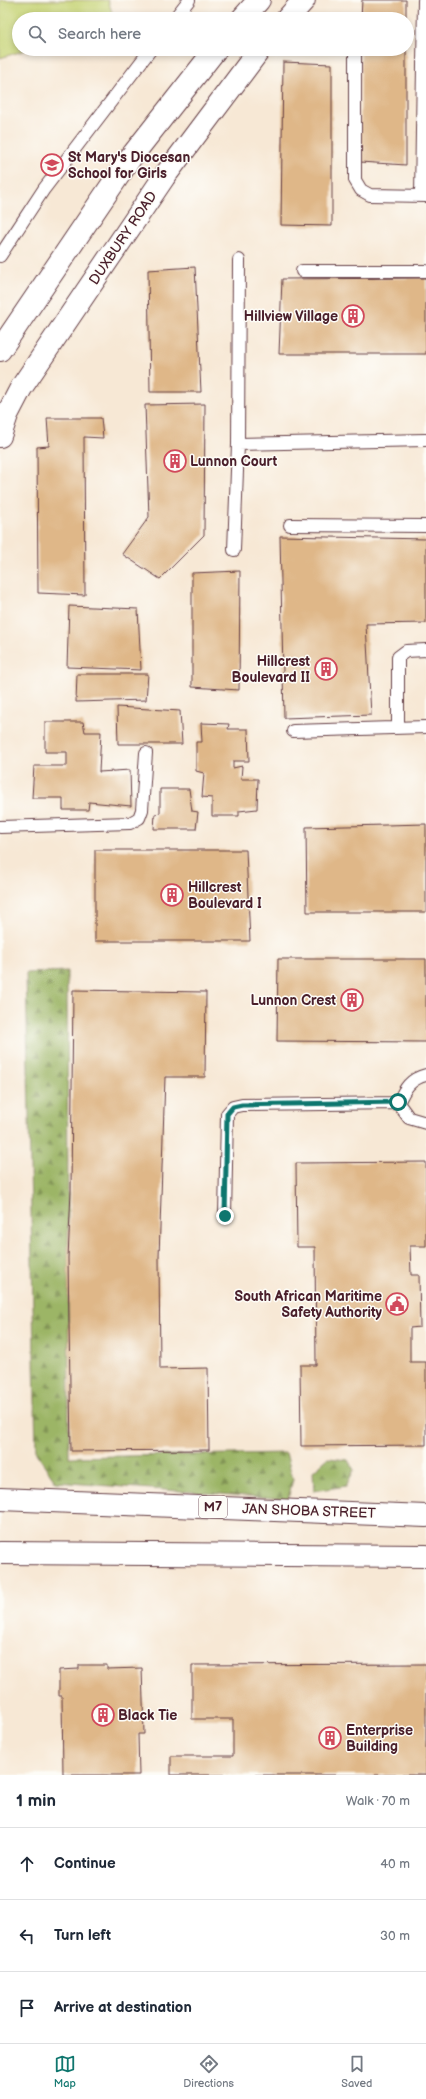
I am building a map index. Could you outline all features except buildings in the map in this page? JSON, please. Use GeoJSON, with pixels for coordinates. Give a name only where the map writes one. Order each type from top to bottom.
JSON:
{"type":"FeatureCollection","features":[{"type":"Feature","properties":{"kind":"main road"},"geometry":{"type":"LineString","coordinates":[[248,12],[259,0]]}},
{"type":"Feature","properties":{"kind":"main road"},"geometry":{"type":"LineString","coordinates":[[293,12],[304,0]]}},
{"type":"Feature","properties":{"kind":"main road"},"geometry":{"type":"LineString","coordinates":[[0,350],[131,158],[211,56]]}},
{"type":"Feature","properties":{"kind":"main road","name":"DUXBURY ROAD"},"geometry":{"type":"LineString","coordinates":[[0,436],[7,414],[21,388],[164,177],[255,56]]}},
{"type":"Feature","properties":{"kind":"main road","name":"JAN SHOBA STREET"},"geometry":{"type":"LineString","coordinates":[[0,1498],[426,1516]]}},
{"type":"Feature","properties":{"kind":"main road"},"geometry":{"type":"LineString","coordinates":[[0,1553],[426,1556]]}},
{"type":"Feature","properties":{"kind":"lane"},"geometry":{"type":"LineString","coordinates":[[180,12],[189,0]]}},
{"type":"Feature","properties":{"kind":"lane"},"geometry":{"type":"LineString","coordinates":[[355,56],[355,180],[361,190],[370,195],[423,196],[424,0]]}},
{"type":"Feature","properties":{"kind":"lane"},"geometry":{"type":"LineString","coordinates":[[0,256],[44,189],[146,56]]}},
{"type":"Feature","properties":{"kind":"lane"},"geometry":{"type":"LineString","coordinates":[[234,550],[238,444],[239,260]]}},
{"type":"Feature","properties":{"kind":"lane"},"geometry":{"type":"LineString","coordinates":[[302,271],[426,271]]}},
{"type":"Feature","properties":{"kind":"lane"},"geometry":{"type":"LineString","coordinates":[[238,444],[426,440]]}},
{"type":"Feature","properties":{"kind":"lane"},"geometry":{"type":"LineString","coordinates":[[290,525],[426,526]]}},
{"type":"Feature","properties":{"kind":"lane"},"geometry":{"type":"LineString","coordinates":[[398,728],[398,657],[406,651],[426,650]]}},
{"type":"Feature","properties":{"kind":"lane"},"geometry":{"type":"LineString","coordinates":[[293,730],[426,727]]}},
{"type":"Feature","properties":{"kind":"lane"},"geometry":{"type":"LineString","coordinates":[[0,827],[130,823],[139,818],[142,810],[146,753]]}},
{"type":"Feature","properties":{"kind":"lane"},"geometry":{"type":"LineString","coordinates":[[398,1102],[406,1085],[415,1078],[426,1075]]}},
{"type":"Feature","properties":{"kind":"lane"},"geometry":{"type":"LineString","coordinates":[[398,1102],[410,1118],[426,1123]]}},
{"type":"Feature","properties":{"kind":"lane"},"geometry":{"type":"LineString","coordinates":[[225,1216],[227,1114],[233,1107],[242,1105],[398,1102]]}},
{"type":"Feature","properties":{"kind":"green space"},"geometry":{"type":"Polygon","coordinates":[[[0,0],[108,0],[112,12],[12,12],[12,54],[0,58],[0,0]]]}},
{"type":"Feature","properties":{"kind":"green space"},"geometry":{"type":"Polygon","coordinates":[[[67,971],[69,1457],[286,1453],[293,1479],[288,1499],[56,1482],[36,1453],[26,973],[67,971]]]}},
{"type":"Feature","properties":{"kind":"green space"},"geometry":{"type":"Polygon","coordinates":[[[328,1458],[348,1460],[354,1470],[346,1486],[314,1491],[313,1471],[328,1458]]]}},
{"type":"Feature","properties":{"kind":"place","name":"St Mary's Diocesan School for Girls"},"geometry":{"type":"Point","coordinates":[52,165]}},
{"type":"Feature","properties":{"kind":"place","name":"Hillview Village"},"geometry":{"type":"Point","coordinates":[353,316]}},
{"type":"Feature","properties":{"kind":"place","name":"Lunnon Court"},"geometry":{"type":"Point","coordinates":[175,461]}},
{"type":"Feature","properties":{"kind":"place","name":"Hillcrest Boulevard II"},"geometry":{"type":"Point","coordinates":[326,669]}},
{"type":"Feature","properties":{"kind":"place","name":"Hillcrest Boulevard I"},"geometry":{"type":"Point","coordinates":[172,895]}},
{"type":"Feature","properties":{"kind":"place","name":"Lunnon Crest"},"geometry":{"type":"Point","coordinates":[352,1000]}},
{"type":"Feature","properties":{"kind":"place","name":"South African Maritime Safety Authority"},"geometry":{"type":"Point","coordinates":[397,1304]}},
{"type":"Feature","properties":{"kind":"place","name":"Black Tie"},"geometry":{"type":"Point","coordinates":[103,1715]}},
{"type":"Feature","properties":{"kind":"place","name":"Enterprise Building"},"geometry":{"type":"Point","coordinates":[330,1738]}},
{"type":"Feature","properties":{"kind":"route"},"geometry":{"type":"LineString","coordinates":[[225,1216],[227,1114],[233,1107],[242,1105],[398,1102]]}}]}
